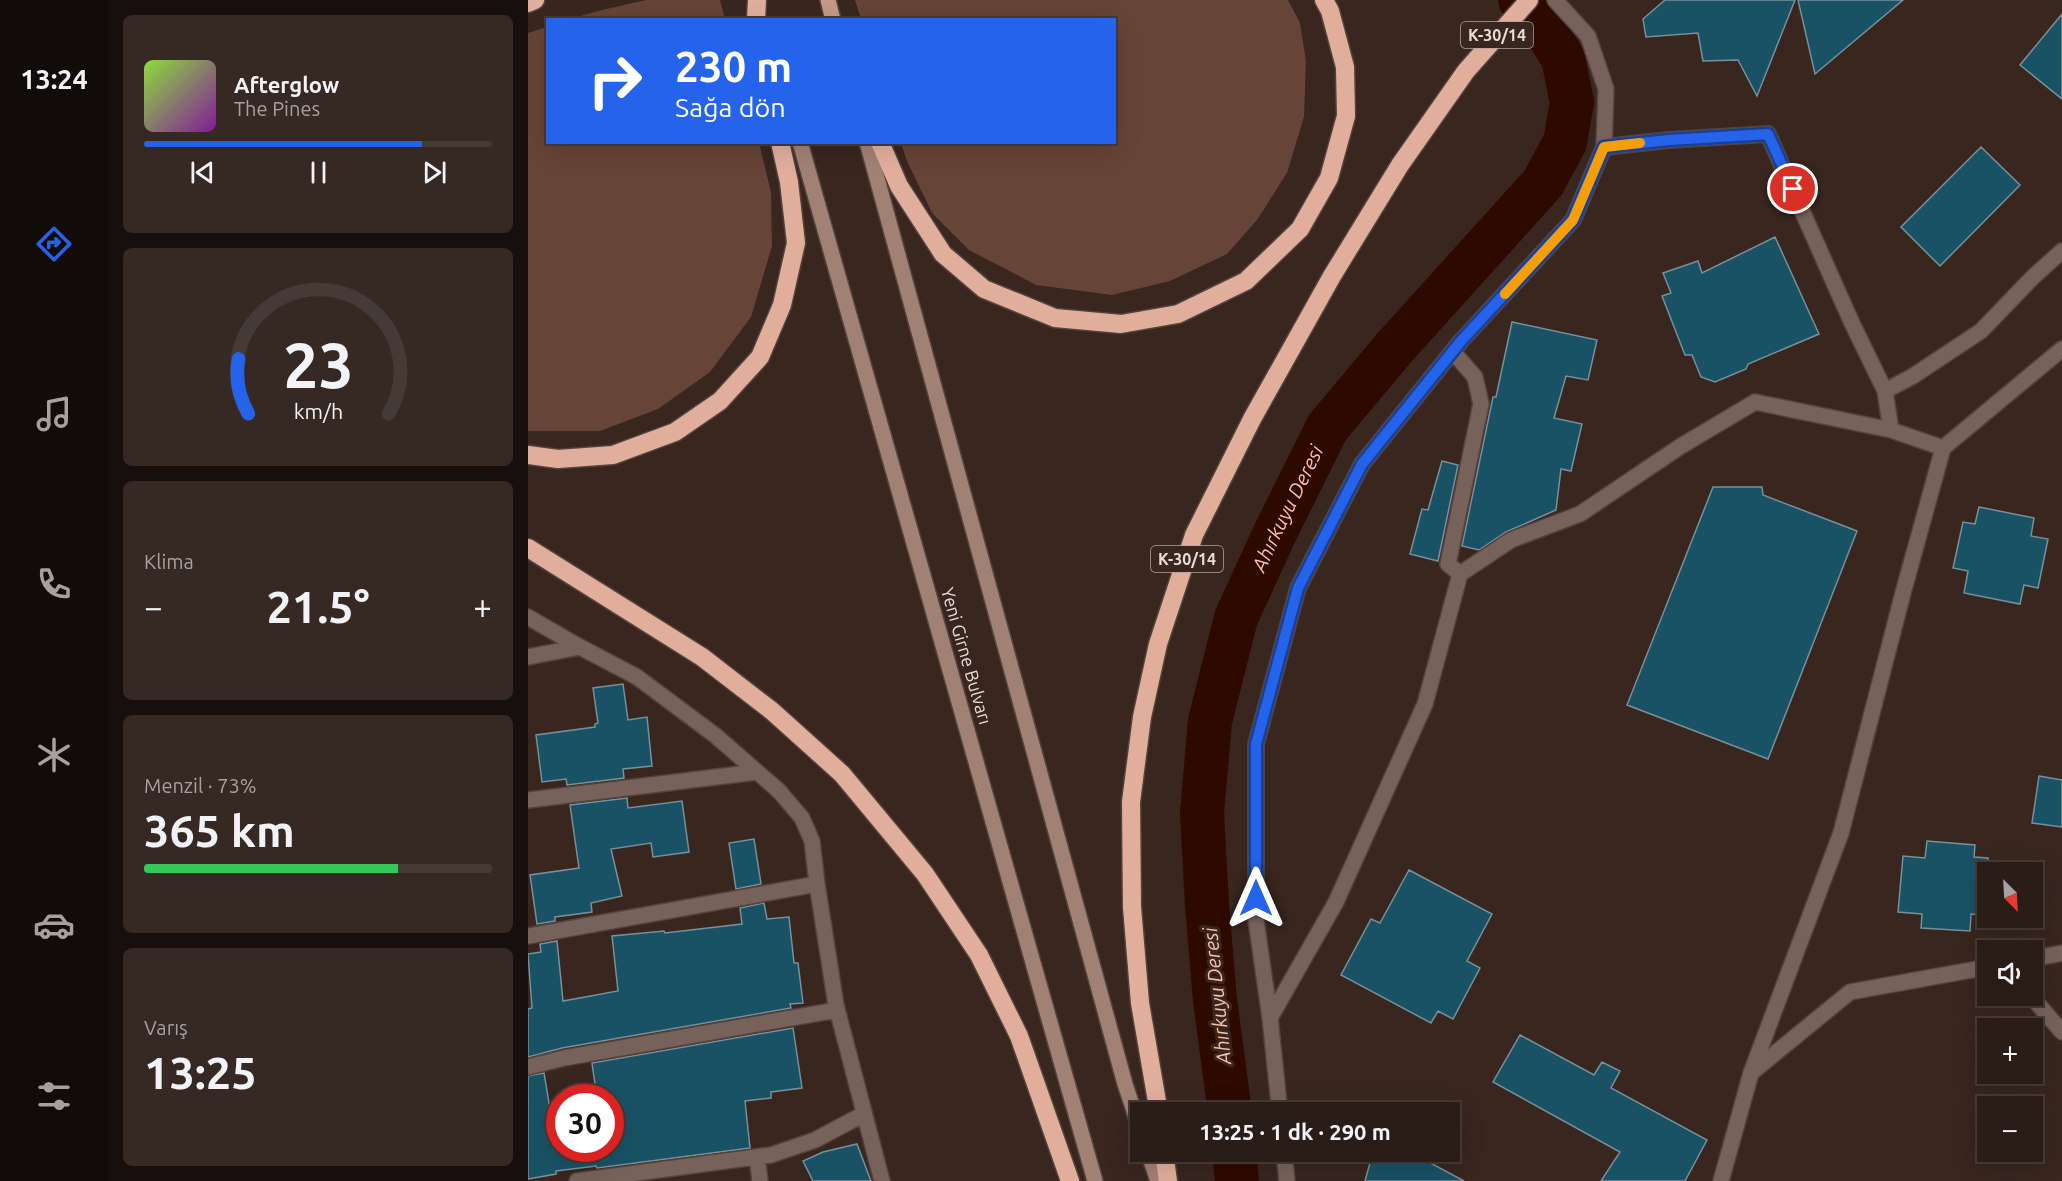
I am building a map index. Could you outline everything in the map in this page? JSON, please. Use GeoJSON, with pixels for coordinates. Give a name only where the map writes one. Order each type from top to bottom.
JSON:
{"type":"FeatureCollection","features":[{"type":"Feature","properties":{"kind":"highway"},"geometry":{"type":"LineString","coordinates":[[528,3],[535,0]]}},
{"type":"Feature","properties":{"kind":"highway"},"geometry":{"type":"LineString","coordinates":[[756,18],[758,0]]}},
{"type":"Feature","properties":{"kind":"highway"},"geometry":{"type":"LineString","coordinates":[[881,144],[899,186],[944,254],[984,289],[1055,318],[1121,324],[1178,314],[1246,281],[1300,229],[1329,178],[1346,116],[1345,67],[1330,11],[1324,0]]}},
{"type":"Feature","properties":{"kind":"highway","name":"K-30/14"},"geometry":{"type":"LineString","coordinates":[[1158,1102],[1140,1003],[1132,907],[1131,802],[1142,717],[1158,644],[1194,535],[1252,419],[1332,276],[1400,165],[1466,71],[1529,0]]}},
{"type":"Feature","properties":{"kind":"highway"},"geometry":{"type":"LineString","coordinates":[[528,455],[558,459],[613,455],[675,432],[720,401],[760,357],[782,305],[796,243],[789,182],[780,144]]}},
{"type":"Feature","properties":{"kind":"highway"},"geometry":{"type":"LineString","coordinates":[[528,548],[702,657],[772,711],[842,774],[925,874],[980,955],[1019,1036],[1070,1181]]}},
{"type":"Feature","properties":{"kind":"highway"},"geometry":{"type":"LineString","coordinates":[[1165,1162],[1168,1181]]}},
{"type":"Feature","properties":{"kind":"main road"},"geometry":{"type":"LineString","coordinates":[[758,0],[764,18]]}},
{"type":"Feature","properties":{"kind":"main road"},"geometry":{"type":"LineString","coordinates":[[828,0],[832,18]]}},
{"type":"Feature","properties":{"kind":"main road","name":"Yeni Girne Bulvarı"},"geometry":{"type":"LineString","coordinates":[[801,144],[1095,1181]]}},
{"type":"Feature","properties":{"kind":"main road"},"geometry":{"type":"LineString","coordinates":[[868,144],[1131,1102]]}},
{"type":"Feature","properties":{"kind":"main road"},"geometry":{"type":"LineString","coordinates":[[1151,1162],[1158,1181]]}},
{"type":"Feature","properties":{"kind":"street"},"geometry":{"type":"LineString","coordinates":[[1279,1102],[1256,920],[1256,744],[1298,588],[1362,464],[1453,352],[1573,220],[1604,147],[1606,89],[1588,36],[1556,0]]}},
{"type":"Feature","properties":{"kind":"street"},"geometry":{"type":"LineString","coordinates":[[1604,147],[1669,140],[1768,134],[1851,321],[1885,391],[1891,430]]}},
{"type":"Feature","properties":{"kind":"street"},"geometry":{"type":"LineString","coordinates":[[1885,391],[1913,376],[1981,331],[2033,277],[2062,252]]}},
{"type":"Feature","properties":{"kind":"street"},"geometry":{"type":"LineString","coordinates":[[1721,1181],[1751,1073],[1841,834],[1903,592],[1943,448],[2062,349]]}},
{"type":"Feature","properties":{"kind":"street"},"geometry":{"type":"LineString","coordinates":[[1453,352],[1475,377],[1481,404],[1448,564],[1460,574]]}},
{"type":"Feature","properties":{"kind":"street"},"geometry":{"type":"LineString","coordinates":[[1270,1018],[1336,902],[1425,704],[1460,574],[1511,540],[1580,514],[1681,446],[1755,402],[1891,430],[1943,448]]}},
{"type":"Feature","properties":{"kind":"street"},"geometry":{"type":"LineString","coordinates":[[528,617],[637,677],[716,736],[779,791],[802,818],[812,841],[837,1010],[882,1181]]}},
{"type":"Feature","properties":{"kind":"street"},"geometry":{"type":"LineString","coordinates":[[528,657],[580,647]]}},
{"type":"Feature","properties":{"kind":"street"},"geometry":{"type":"LineString","coordinates":[[528,800],[757,772]]}},
{"type":"Feature","properties":{"kind":"street"},"geometry":{"type":"LineString","coordinates":[[528,936],[817,884]]}},
{"type":"Feature","properties":{"kind":"street"},"geometry":{"type":"LineString","coordinates":[[2043,957],[2062,953]]}},
{"type":"Feature","properties":{"kind":"street"},"geometry":{"type":"LineString","coordinates":[[1751,1073],[1850,992],[1977,969]]}},
{"type":"Feature","properties":{"kind":"street"},"geometry":{"type":"LineString","coordinates":[[2040,1006],[2062,1032]]}},
{"type":"Feature","properties":{"kind":"street"},"geometry":{"type":"LineString","coordinates":[[528,1067],[564,1058],[837,1010]]}},
{"type":"Feature","properties":{"kind":"street"},"geometry":{"type":"LineString","coordinates":[[577,1181],[771,1155],[816,1140],[864,1114]]}},
{"type":"Feature","properties":{"kind":"street"},"geometry":{"type":"LineString","coordinates":[[757,1157],[760,1181]]}},
{"type":"Feature","properties":{"kind":"street"},"geometry":{"type":"LineString","coordinates":[[1285,1162],[1287,1181]]}},
{"type":"Feature","properties":{"kind":"shaded area"},"geometry":{"type":"Polygon","coordinates":[[[646,0],[720,0],[725,18],[574,18],[646,0]]]}},
{"type":"Feature","properties":{"kind":"shaded area"},"geometry":{"type":"Polygon","coordinates":[[[855,0],[1288,0],[1300,23],[1306,61],[1304,117],[1287,173],[1257,220],[1227,254],[1170,281],[1112,295],[1036,285],[969,250],[932,213],[901,144],[1116,144],[1116,18],[861,18],[855,0]]]}},
{"type":"Feature","properties":{"kind":"shaded area"},"geometry":{"type":"Polygon","coordinates":[[[546,27],[546,144],[759,144],[771,192],[772,246],[751,317],[710,372],[658,409],[600,431],[528,431],[528,33],[546,27]]]}},
{"type":"Feature","properties":{"kind":"building"},"geometry":{"type":"Polygon","coordinates":[[[1665,0],[1795,0],[1757,96],[1738,60],[1703,61],[1698,33],[1646,37],[1643,19],[1665,0]]]}},
{"type":"Feature","properties":{"kind":"building"},"geometry":{"type":"Polygon","coordinates":[[[1798,0],[1903,0],[1815,74],[1798,0]]]}},
{"type":"Feature","properties":{"kind":"building"},"geometry":{"type":"Polygon","coordinates":[[[2062,14],[2062,99],[2020,65],[2062,14]]]}},
{"type":"Feature","properties":{"kind":"building"},"geometry":{"type":"Polygon","coordinates":[[[1981,147],[2020,185],[1940,266],[1901,227],[1981,147]]]}},
{"type":"Feature","properties":{"kind":"building"},"geometry":{"type":"Polygon","coordinates":[[[1775,237],[1819,334],[1748,364],[1746,369],[1715,382],[1701,377],[1692,355],[1685,355],[1662,296],[1671,293],[1663,273],[1698,261],[1702,273],[1775,237]]]}},
{"type":"Feature","properties":{"kind":"building"},"geometry":{"type":"Polygon","coordinates":[[[1512,322],[1597,340],[1588,380],[1566,376],[1554,418],[1582,424],[1571,471],[1561,469],[1556,510],[1506,532],[1479,550],[1462,546],[1493,397],[1496,397],[1512,322]]]}},
{"type":"Feature","properties":{"kind":"building"},"geometry":{"type":"Polygon","coordinates":[[[1442,461],[1458,465],[1438,561],[1410,554],[1422,509],[1428,510],[1442,461]]]}},
{"type":"Feature","properties":{"kind":"building"},"geometry":{"type":"Polygon","coordinates":[[[1713,487],[1762,487],[1763,495],[1857,531],[1768,759],[1627,705],[1713,487]]]}},
{"type":"Feature","properties":{"kind":"building"},"geometry":{"type":"Polygon","coordinates":[[[1979,507],[2034,518],[2031,536],[2048,539],[2038,588],[2024,585],[2020,604],[1964,593],[1968,571],[1953,568],[1963,522],[1975,524],[1979,507]]]}},
{"type":"Feature","properties":{"kind":"building"},"geometry":{"type":"Polygon","coordinates":[[[623,684],[628,720],[647,717],[652,766],[623,769],[624,778],[567,785],[566,779],[542,782],[536,735],[595,727],[598,723],[593,688],[623,684]]]}},
{"type":"Feature","properties":{"kind":"building"},"geometry":{"type":"Polygon","coordinates":[[[2039,776],[2062,780],[2062,827],[2032,823],[2039,776]]]}},
{"type":"Feature","properties":{"kind":"building"},"geometry":{"type":"Polygon","coordinates":[[[627,798],[628,808],[682,801],[689,852],[653,857],[651,843],[611,849],[622,896],[591,903],[592,912],[555,917],[555,921],[537,924],[530,875],[579,868],[570,805],[627,798]]]}},
{"type":"Feature","properties":{"kind":"building"},"geometry":{"type":"Polygon","coordinates":[[[754,839],[761,884],[736,889],[729,843],[754,839]]]}},
{"type":"Feature","properties":{"kind":"building"},"geometry":{"type":"Polygon","coordinates":[[[1927,841],[1975,845],[1974,857],[1988,858],[1988,862],[1977,862],[1977,915],[1971,914],[1970,931],[1921,928],[1922,914],[1898,912],[1903,856],[1925,858],[1927,841]]]}},
{"type":"Feature","properties":{"kind":"building"},"geometry":{"type":"Polygon","coordinates":[[[1409,870],[1492,914],[1467,961],[1480,968],[1453,1019],[1438,1011],[1431,1023],[1341,975],[1371,919],[1380,923],[1409,870]]]}},
{"type":"Feature","properties":{"kind":"building"},"geometry":{"type":"Polygon","coordinates":[[[764,903],[767,919],[789,917],[794,963],[798,963],[803,1003],[790,1004],[791,1008],[562,1048],[528,1057],[528,1009],[532,1008],[528,954],[541,952],[540,944],[557,941],[563,1001],[618,991],[612,936],[664,931],[665,933],[742,924],[740,908],[764,903]]]}},
{"type":"Feature","properties":{"kind":"building"},"geometry":{"type":"Polygon","coordinates":[[[793,1028],[802,1088],[771,1092],[771,1098],[745,1101],[750,1148],[597,1168],[596,1166],[556,1171],[556,1174],[528,1179],[528,1076],[544,1073],[546,1162],[624,1162],[624,1084],[595,1084],[592,1063],[793,1028]]]}},
{"type":"Feature","properties":{"kind":"building"},"geometry":{"type":"Polygon","coordinates":[[[1520,1035],[1594,1075],[1602,1062],[1620,1071],[1611,1088],[1707,1140],[1685,1181],[1601,1181],[1620,1152],[1493,1082],[1520,1035]]]}},
{"type":"Feature","properties":{"kind":"building"},"geometry":{"type":"Polygon","coordinates":[[[857,1144],[871,1181],[813,1181],[803,1161],[823,1152],[857,1144]]]}},
{"type":"Feature","properties":{"kind":"building"},"geometry":{"type":"Polygon","coordinates":[[[1370,1162],[1429,1162],[1464,1181],[1365,1181],[1370,1162]]]}},
{"type":"Feature","properties":{"kind":"waterway","name":"Ahırkuyu Deresi"},"geometry":{"type":"LineString","coordinates":[[1229,1102],[1215,1000],[1202,813],[1210,721],[1236,618],[1327,428],[1394,348],[1543,183],[1565,142],[1572,102],[1563,58],[1535,14],[1520,0]]}},
{"type":"Feature","properties":{"kind":"waterway","name":"Ahırkuyu Deresi"},"geometry":{"type":"LineString","coordinates":[[1235,1162],[1237,1181]]}},
{"type":"Feature","properties":{"kind":"slow traffic"},"geometry":{"type":"LineString","coordinates":[[1505,294],[1573,220],[1604,147],[1640,143]]}},
{"type":"Feature","properties":{"kind":"route"},"geometry":{"type":"LineString","coordinates":[[1256,898],[1256,744],[1298,588],[1362,464],[1461,341],[1573,220],[1604,147],[1669,140],[1768,134],[1793,189]]}}]}
